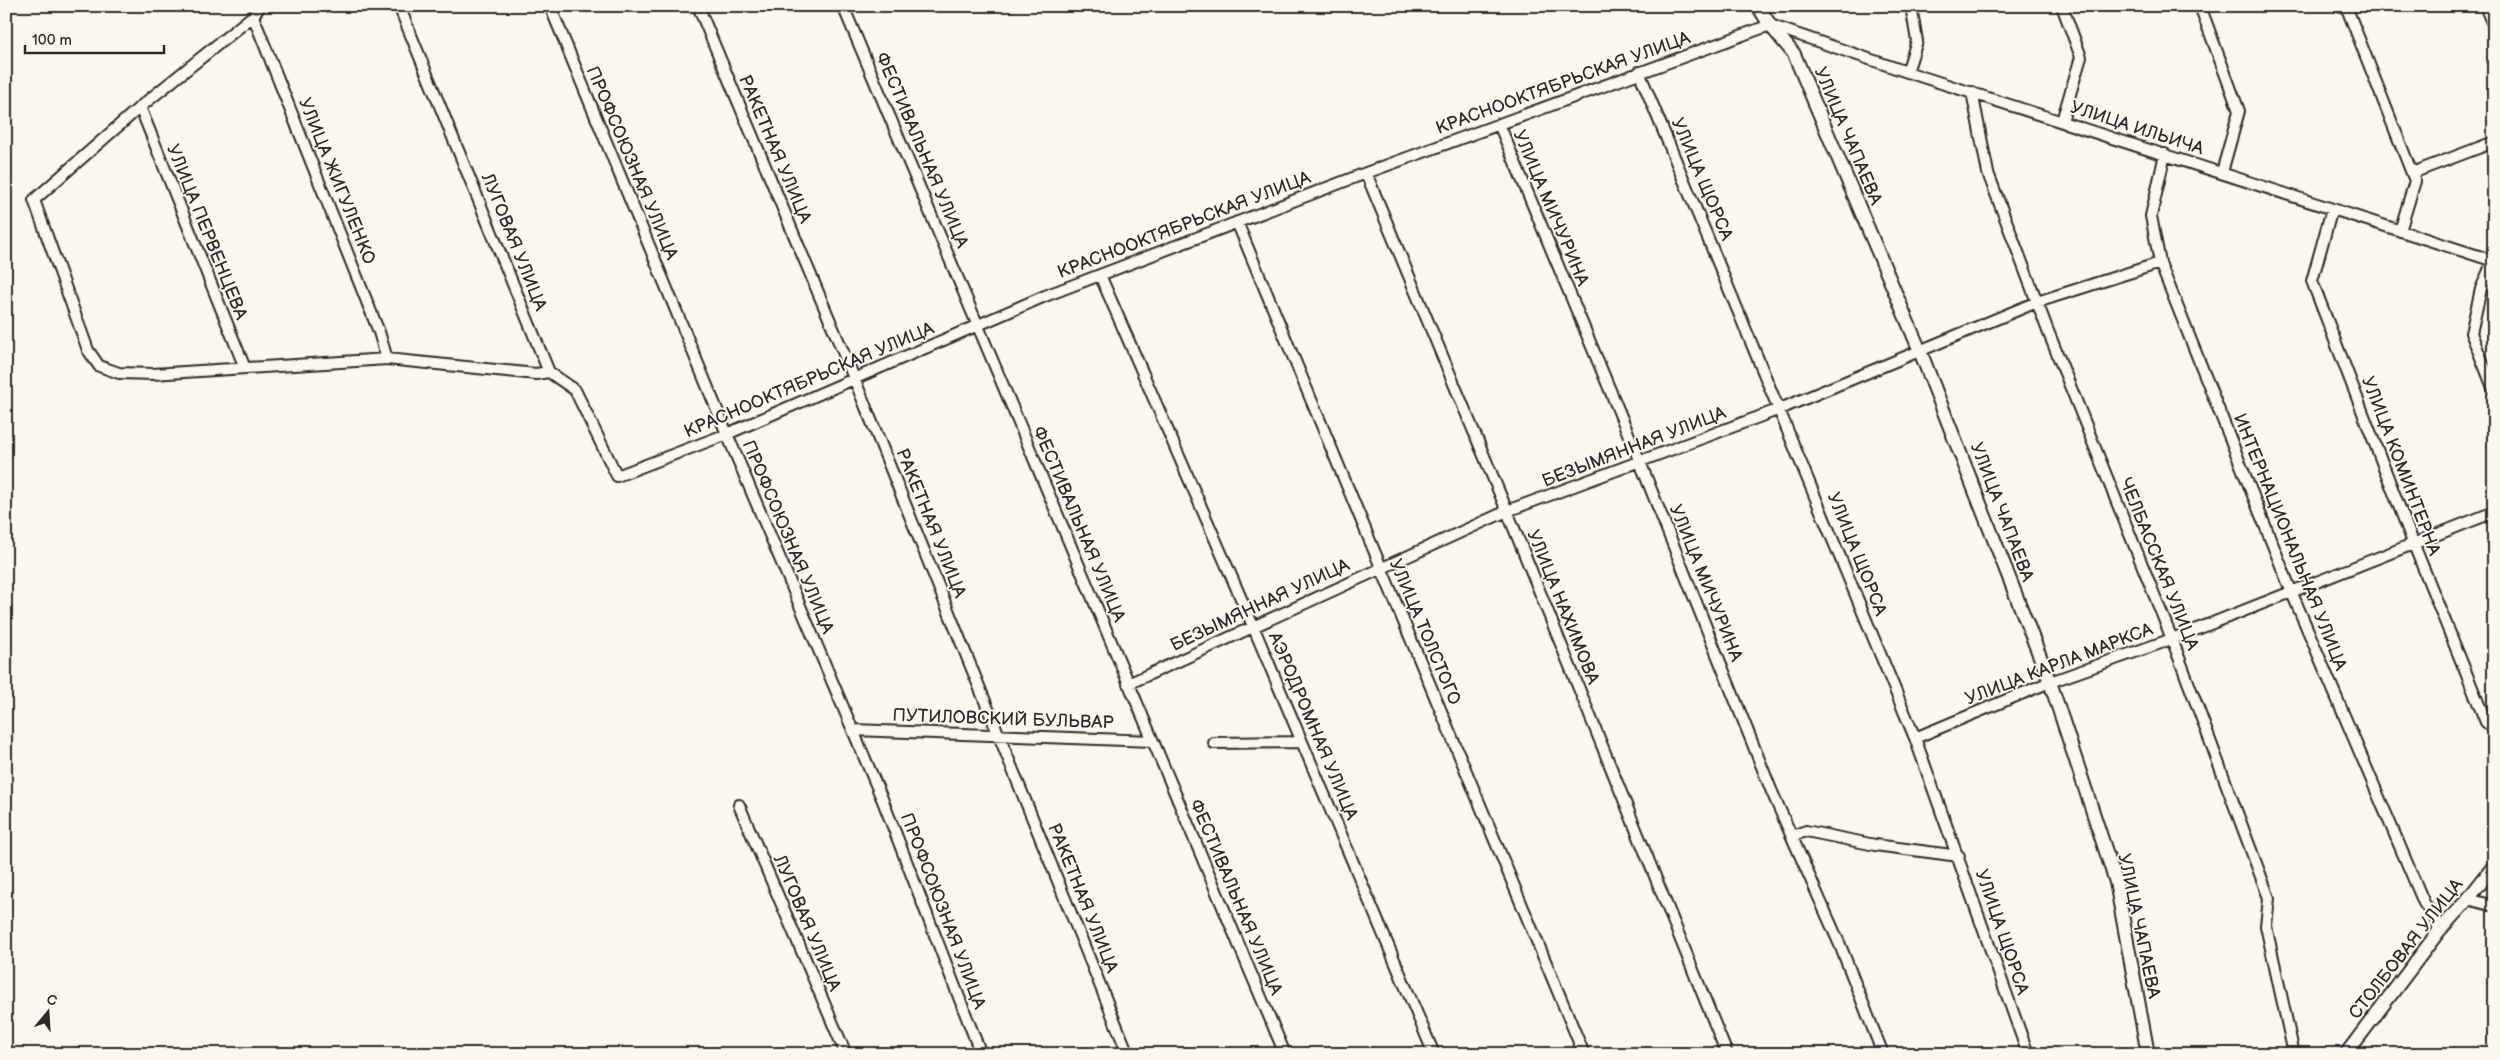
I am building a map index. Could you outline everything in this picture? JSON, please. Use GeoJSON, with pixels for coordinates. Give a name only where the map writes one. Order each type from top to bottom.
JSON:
{"type":"FeatureCollection","features":[{"type":"Feature","properties":{"kind":"main road","name":"УЛИЦА ЧАПАЕВА"},"geometry":{"type":"LineString","coordinates":[[1758,6],[1770,25],[1794,54],[1920,351],[2050,682],[2116,882],[2148,1054]]}},
{"type":"Feature","properties":{"kind":"main road","name":"СТОЛБОВАЯ УЛИЦА"},"geometry":{"type":"LineString","coordinates":[[2346,1054],[2439,932],[2468,900],[2494,866]]}},
{"type":"Feature","properties":{"kind":"street"},"geometry":{"type":"LineString","coordinates":[[260,6],[252,16],[140,107],[34,200],[88,350],[99,366],[120,373],[153,374],[387,359],[536,374],[549,372]]}},
{"type":"Feature","properties":{"kind":"street","name":"ЛУГОВАЯ УЛИЦА"},"geometry":{"type":"LineString","coordinates":[[400,6],[549,372]]}},
{"type":"Feature","properties":{"kind":"street","name":"ПРОФСОЮЗНАЯ УЛИЦА"},"geometry":{"type":"LineString","coordinates":[[550,6],[727,434],[883,802],[981,1054]]}},
{"type":"Feature","properties":{"kind":"street","name":"РАКЕТНАЯ УЛИЦА"},"geometry":{"type":"LineString","coordinates":[[698,6],[854,378],[1128,1054]]}},
{"type":"Feature","properties":{"kind":"street","name":"ФЕСТИВАЛЬНАЯ УЛИЦА"},"geometry":{"type":"LineString","coordinates":[[843,6],[1285,1054]]}},
{"type":"Feature","properties":{"kind":"street"},"geometry":{"type":"LineString","coordinates":[[1907,72],[1917,41],[1911,6]]}},
{"type":"Feature","properties":{"kind":"street"},"geometry":{"type":"LineString","coordinates":[[2062,6],[2081,58],[2062,121]]}},
{"type":"Feature","properties":{"kind":"street"},"geometry":{"type":"LineString","coordinates":[[2200,6],[2239,112],[2222,172]]}},
{"type":"Feature","properties":{"kind":"street"},"geometry":{"type":"LineString","coordinates":[[2346,6],[2415,181],[2400,231]]}},
{"type":"Feature","properties":{"kind":"street"},"geometry":{"type":"LineString","coordinates":[[2485,6],[2494,27]]}},
{"type":"Feature","properties":{"kind":"street","name":"УЛИЦА ЖИГУЛЕНКО"},"geometry":{"type":"LineString","coordinates":[[252,16],[379,332],[387,359]]}},
{"type":"Feature","properties":{"kind":"street","name":"КРАСНООКТЯБРЬСКАЯ УЛИЦА"},"geometry":{"type":"LineString","coordinates":[[549,372],[575,390],[617,476],[727,434],[854,378],[1100,275],[1366,173],[1770,25]]}},
{"type":"Feature","properties":{"kind":"street","name":"УЛИЦА ИЛЬИЧА"},"geometry":{"type":"LineString","coordinates":[[1770,25],[1907,72],[2222,172],[2493,261]]}},
{"type":"Feature","properties":{"kind":"street","name":"УЛИЦА ЩОРСА"},"geometry":{"type":"LineString","coordinates":[[1639,72],[1915,738],[2028,1054]]}},
{"type":"Feature","properties":{"kind":"street","name":"ЧЕЛБАССКАЯ УЛИЦА"},"geometry":{"type":"LineString","coordinates":[[1972,92],[1988,173],[2037,302],[2172,639],[2269,898],[2266,926],[2294,1054]]}},
{"type":"Feature","properties":{"kind":"street","name":"УЛИЦА ПЕРВЕНЦЕВА"},"geometry":{"type":"LineString","coordinates":[[140,107],[245,368]]}},
{"type":"Feature","properties":{"kind":"street","name":"УЛИЦА МИЧУРИНА"},"geometry":{"type":"LineString","coordinates":[[1499,124],[1640,462],[1792,836],[1840,945],[1883,1054]]}},
{"type":"Feature","properties":{"kind":"street"},"geometry":{"type":"LineString","coordinates":[[2412,173],[2494,142]]}},
{"type":"Feature","properties":{"kind":"street","name":"ИНТЕРНАЦИОНАЛЬНАЯ УЛИЦА"},"geometry":{"type":"LineString","coordinates":[[2165,154],[2151,216],[2160,263],[2292,593],[2424,903],[2436,920],[2439,932]]}},
{"type":"Feature","properties":{"kind":"street","name":"УЛИЦА НАХИМОВА"},"geometry":{"type":"LineString","coordinates":[[1366,173],[1507,511],[1727,1054]]}},
{"type":"Feature","properties":{"kind":"street","name":"УЛИЦА КОМИНТЕРНА"},"geometry":{"type":"LineString","coordinates":[[2332,209],[2312,281],[2414,545],[2486,722],[2494,729]]}},
{"type":"Feature","properties":{"kind":"street","name":"УЛИЦА ТОЛСТОГО"},"geometry":{"type":"LineString","coordinates":[[1237,222],[1380,569],[1584,1054]]}},
{"type":"Feature","properties":{"kind":"street"},"geometry":{"type":"LineString","coordinates":[[2493,261],[2481,288],[2471,333],[2494,390]]}},
{"type":"Feature","properties":{"kind":"street","name":"БЕЗЫМЯННАЯ УЛИЦА"},"geometry":{"type":"LineString","coordinates":[[1128,684],[1507,511],[1780,409],[2037,302],[2160,263]]}},
{"type":"Feature","properties":{"kind":"street","name":"АЭРОДРОМНАЯ УЛИЦА"},"geometry":{"type":"LineString","coordinates":[[1100,275],[1253,626],[1434,1054]]}},
{"type":"Feature","properties":{"kind":"street","name":"УЛИЦА КАРЛА МАРКСА"},"geometry":{"type":"LineString","coordinates":[[1915,738],[2050,682],[2172,639],[2494,512]]}},
{"type":"Feature","properties":{"kind":"street","name":"ПУТИЛОВСКИЙ БУЛЬВАР"},"geometry":{"type":"LineString","coordinates":[[853,730],[1152,741]]}},
{"type":"Feature","properties":{"kind":"street"},"geometry":{"type":"LineString","coordinates":[[1214,743],[1302,742]]}},
{"type":"Feature","properties":{"kind":"street","name":"ЛУГОВАЯ УЛИЦА"},"geometry":{"type":"LineString","coordinates":[[739,804],[846,1054]]}},
{"type":"Feature","properties":{"kind":"street"},"geometry":{"type":"LineString","coordinates":[[1792,836],[1806,831],[1875,845],[1958,856]]}},
{"type":"Feature","properties":{"kind":"street"},"geometry":{"type":"LineString","coordinates":[[2468,900],[2494,906]]}}]}
